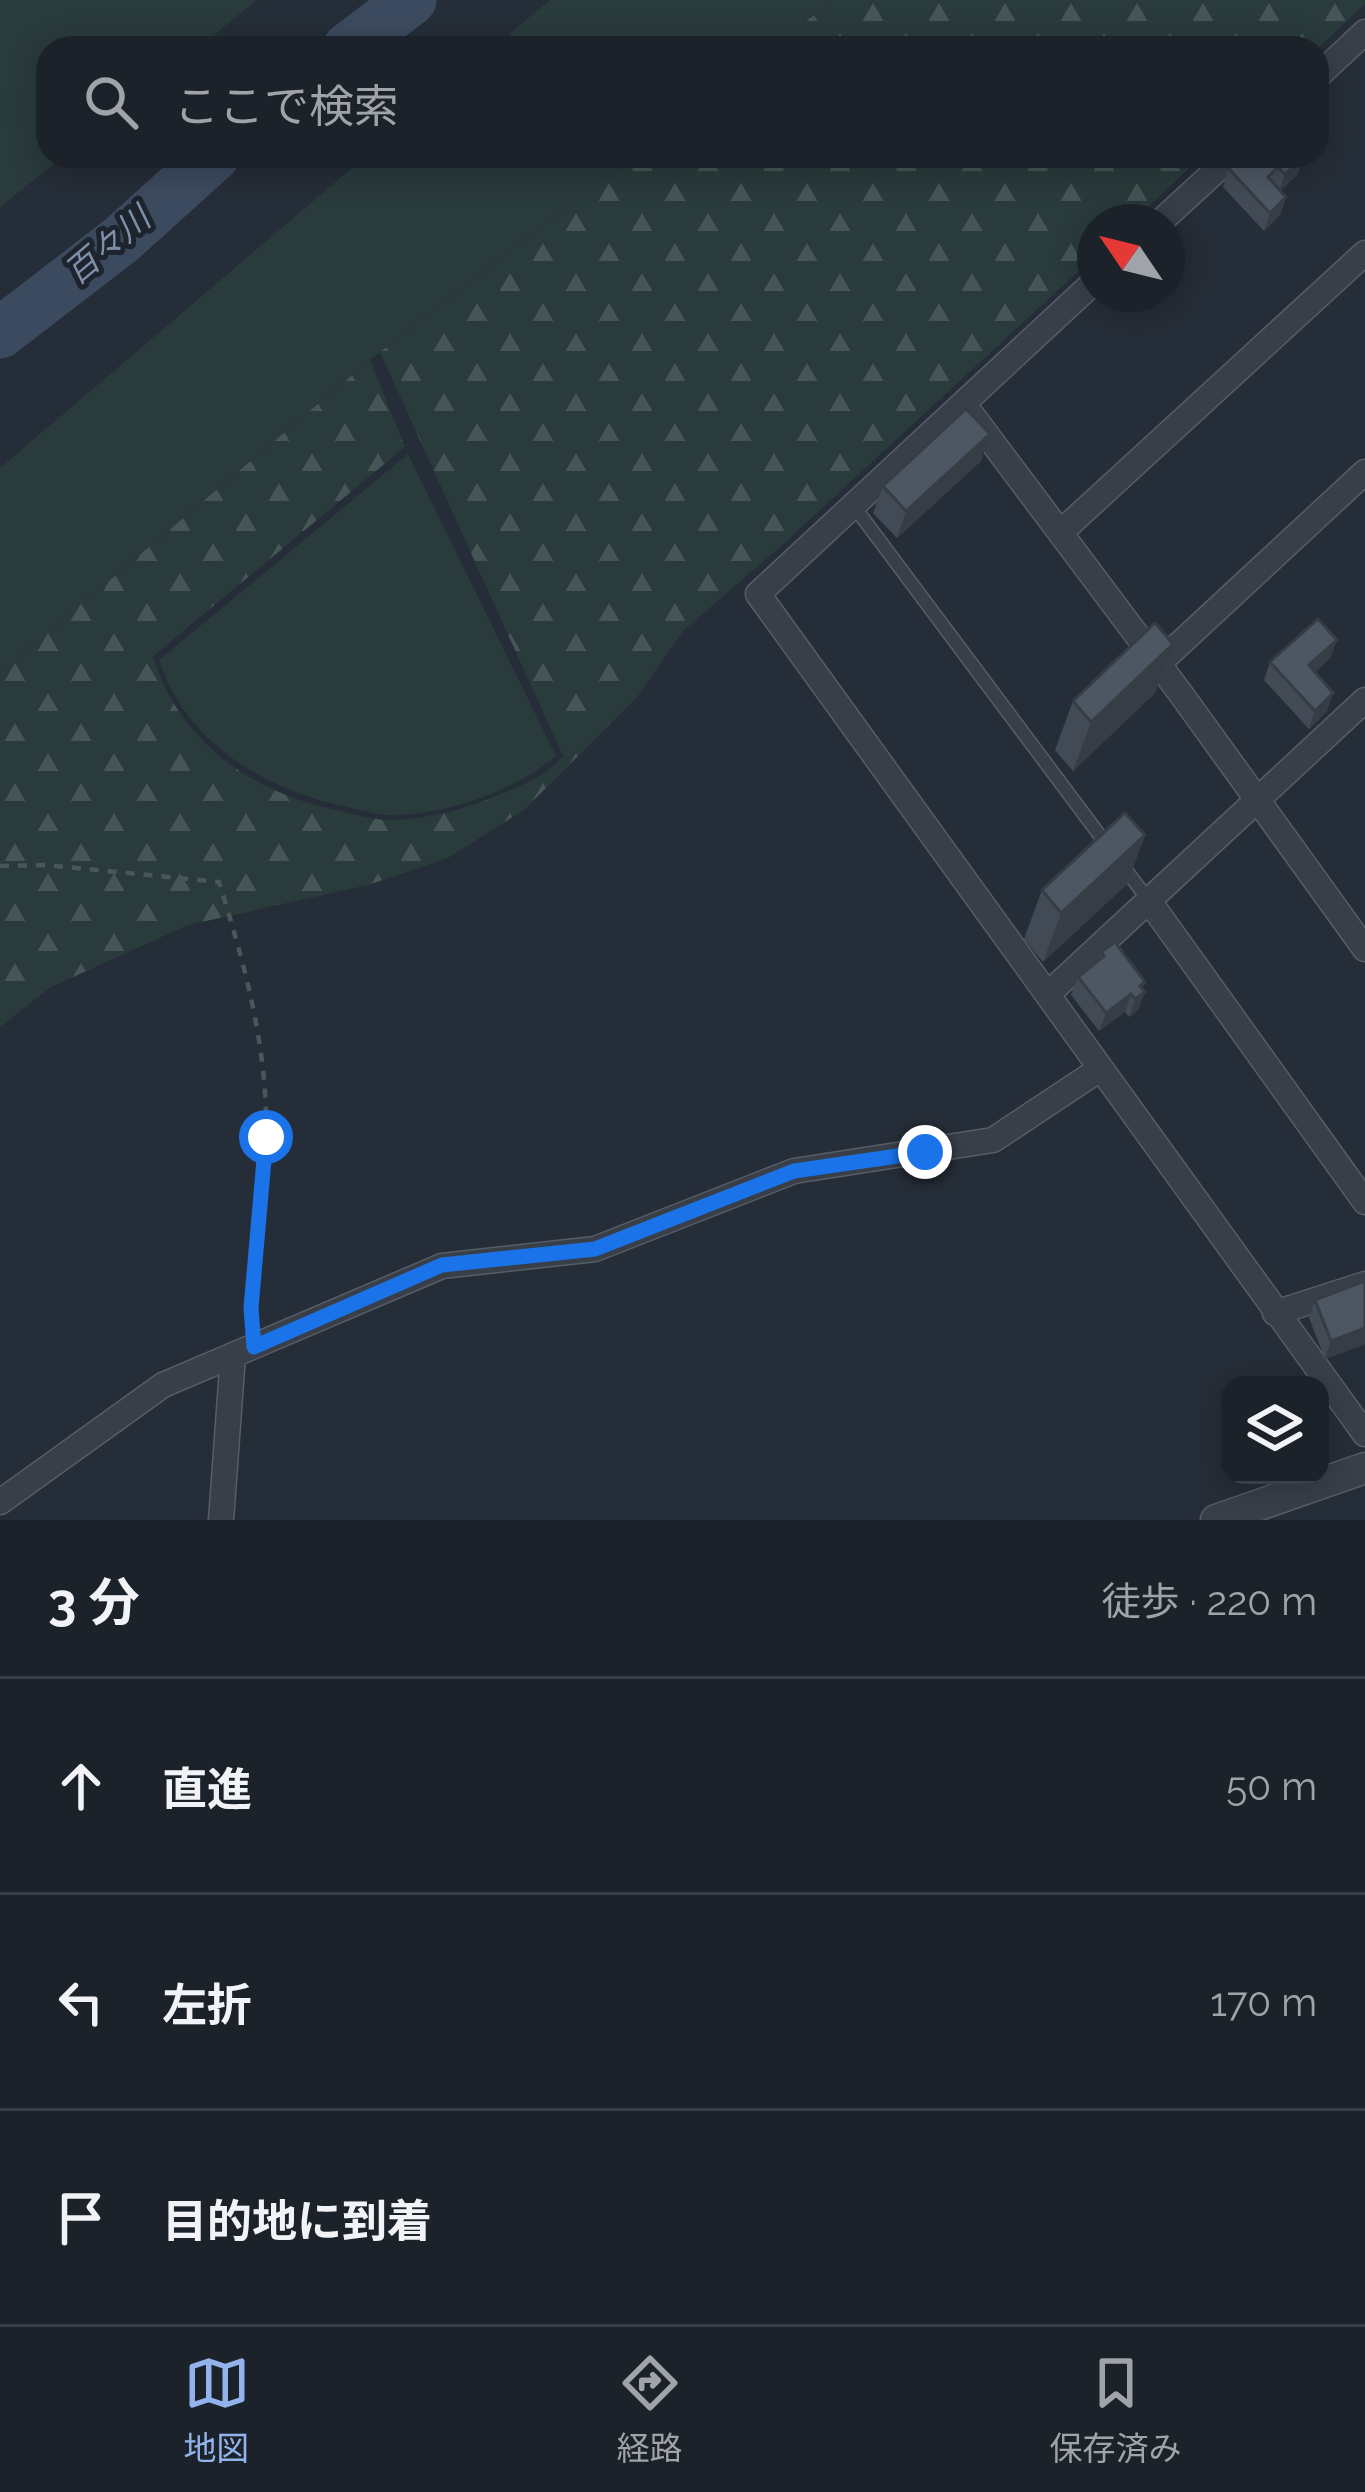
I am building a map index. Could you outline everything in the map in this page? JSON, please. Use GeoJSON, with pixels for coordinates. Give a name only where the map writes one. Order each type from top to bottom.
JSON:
{"type":"FeatureCollection","features":[{"type":"Feature","properties":{"kind":"street"},"geometry":{"type":"LineString","coordinates":[[1329,66],[1365,32]]}},
{"type":"Feature","properties":{"kind":"street"},"geometry":{"type":"LineString","coordinates":[[1180,204],[1219,168]]}},
{"type":"Feature","properties":{"kind":"street"},"geometry":{"type":"LineString","coordinates":[[1061,532],[1365,253]]}},
{"type":"Feature","properties":{"kind":"street"},"geometry":{"type":"LineString","coordinates":[[1077,297],[758,594],[1365,1434]]}},
{"type":"Feature","properties":{"kind":"street"},"geometry":{"type":"LineString","coordinates":[[962,401],[1361,934]]}},
{"type":"Feature","properties":{"kind":"street"},"geometry":{"type":"LineString","coordinates":[[1158,664],[1365,472]]}},
{"type":"Feature","properties":{"kind":"street"},"geometry":{"type":"LineString","coordinates":[[1048,994],[1365,700]]}},
{"type":"Feature","properties":{"kind":"street"},"geometry":{"type":"LineString","coordinates":[[1149,901],[1365,1202]]}},
{"type":"Feature","properties":{"kind":"street"},"geometry":{"type":"LineString","coordinates":[[0,1502],[163,1385],[442,1265],[595,1249],[794,1171],[993,1140],[1100,1069]]}},
{"type":"Feature","properties":{"kind":"street"},"geometry":{"type":"LineString","coordinates":[[1275,1313],[1365,1284]]}},
{"type":"Feature","properties":{"kind":"street"},"geometry":{"type":"LineString","coordinates":[[221,1520],[243,1351]]}},
{"type":"Feature","properties":{"kind":"street"},"geometry":{"type":"LineString","coordinates":[[1216,1520],[1365,1468]]}},
{"type":"Feature","properties":{"kind":"lane"},"geometry":{"type":"LineString","coordinates":[[852,505],[1149,901]]}},
{"type":"Feature","properties":{"kind":"path"},"geometry":{"type":"LineString","coordinates":[[0,866],[46,865],[219,882],[262,1049],[266,1137],[243,1351]]}},
{"type":"Feature","properties":{"kind":"green space"},"geometry":{"type":"Polygon","coordinates":[[[0,0],[257,0],[213,36],[36,36],[36,168],[49,168],[0,207],[0,0]]]}},
{"type":"Feature","properties":{"kind":"green space"},"geometry":{"type":"Polygon","coordinates":[[[550,0],[833,0],[787,36],[507,36],[550,0]]]}},
{"type":"Feature","properties":{"kind":"green space"},"geometry":{"type":"Polygon","coordinates":[[[833,0],[1365,0],[1329,38],[787,36],[833,0]]]}},
{"type":"Feature","properties":{"kind":"green space"},"geometry":{"type":"Polygon","coordinates":[[[352,168],[618,168],[370,360],[0,673],[0,468],[352,168]]]}},
{"type":"Feature","properties":{"kind":"green space"},"geometry":{"type":"Polygon","coordinates":[[[618,168],[1189,168],[1151,204],[1077,204],[1077,273],[683,631],[638,696],[524,810],[448,858],[368,885],[188,925],[51,987],[0,1027],[0,673],[370,360],[405,447],[153,656],[165,687],[201,739],[250,777],[308,803],[374,819],[423,817],[475,804],[535,779],[563,756],[380,352],[618,168]]]}},
{"type":"Feature","properties":{"kind":"green space"},"geometry":{"type":"Polygon","coordinates":[[[408,454],[556,756],[521,780],[480,798],[436,810],[387,815],[287,789],[232,758],[188,715],[159,660],[408,454]]]}},
{"type":"Feature","properties":{"kind":"building"},"geometry":{"type":"Polygon","coordinates":[[[1277,168],[1268,177],[1286,197],[1270,213],[1229,169],[1277,168]]]}},
{"type":"Feature","properties":{"kind":"building"},"geometry":{"type":"Polygon","coordinates":[[[966,409],[990,434],[906,511],[883,486],[966,409]]]}},
{"type":"Feature","properties":{"kind":"building"},"geometry":{"type":"Polygon","coordinates":[[[1318,619],[1337,640],[1309,665],[1333,693],[1315,711],[1270,662],[1318,619]]]}},
{"type":"Feature","properties":{"kind":"building"},"geometry":{"type":"Polygon","coordinates":[[[1155,623],[1173,644],[1091,722],[1073,701],[1155,623]]]}},
{"type":"Feature","properties":{"kind":"building"},"geometry":{"type":"Polygon","coordinates":[[[1125,813],[1145,835],[1061,913],[1042,890],[1125,813]]]}},
{"type":"Feature","properties":{"kind":"building"},"geometry":{"type":"Polygon","coordinates":[[[1115,942],[1145,982],[1140,986],[1145,992],[1135,999],[1131,994],[1106,1013],[1078,977],[1115,942]]]}},
{"type":"Feature","properties":{"kind":"building"},"geometry":{"type":"Polygon","coordinates":[[[1365,1281],[1365,1328],[1331,1341],[1315,1300],[1365,1281]]]}},
{"type":"Feature","properties":{"kind":"waterway","name":"百々川"},"geometry":{"type":"LineString","coordinates":[[364,36],[411,0]]}},
{"type":"Feature","properties":{"kind":"waterway","name":"百々川"},"geometry":{"type":"LineString","coordinates":[[0,333],[122,239],[201,168]]}},
{"type":"Feature","properties":{"kind":"route"},"geometry":{"type":"LineString","coordinates":[[266,1137],[251,1308],[254,1347],[442,1265],[595,1249],[794,1171],[925,1152]]}}]}
